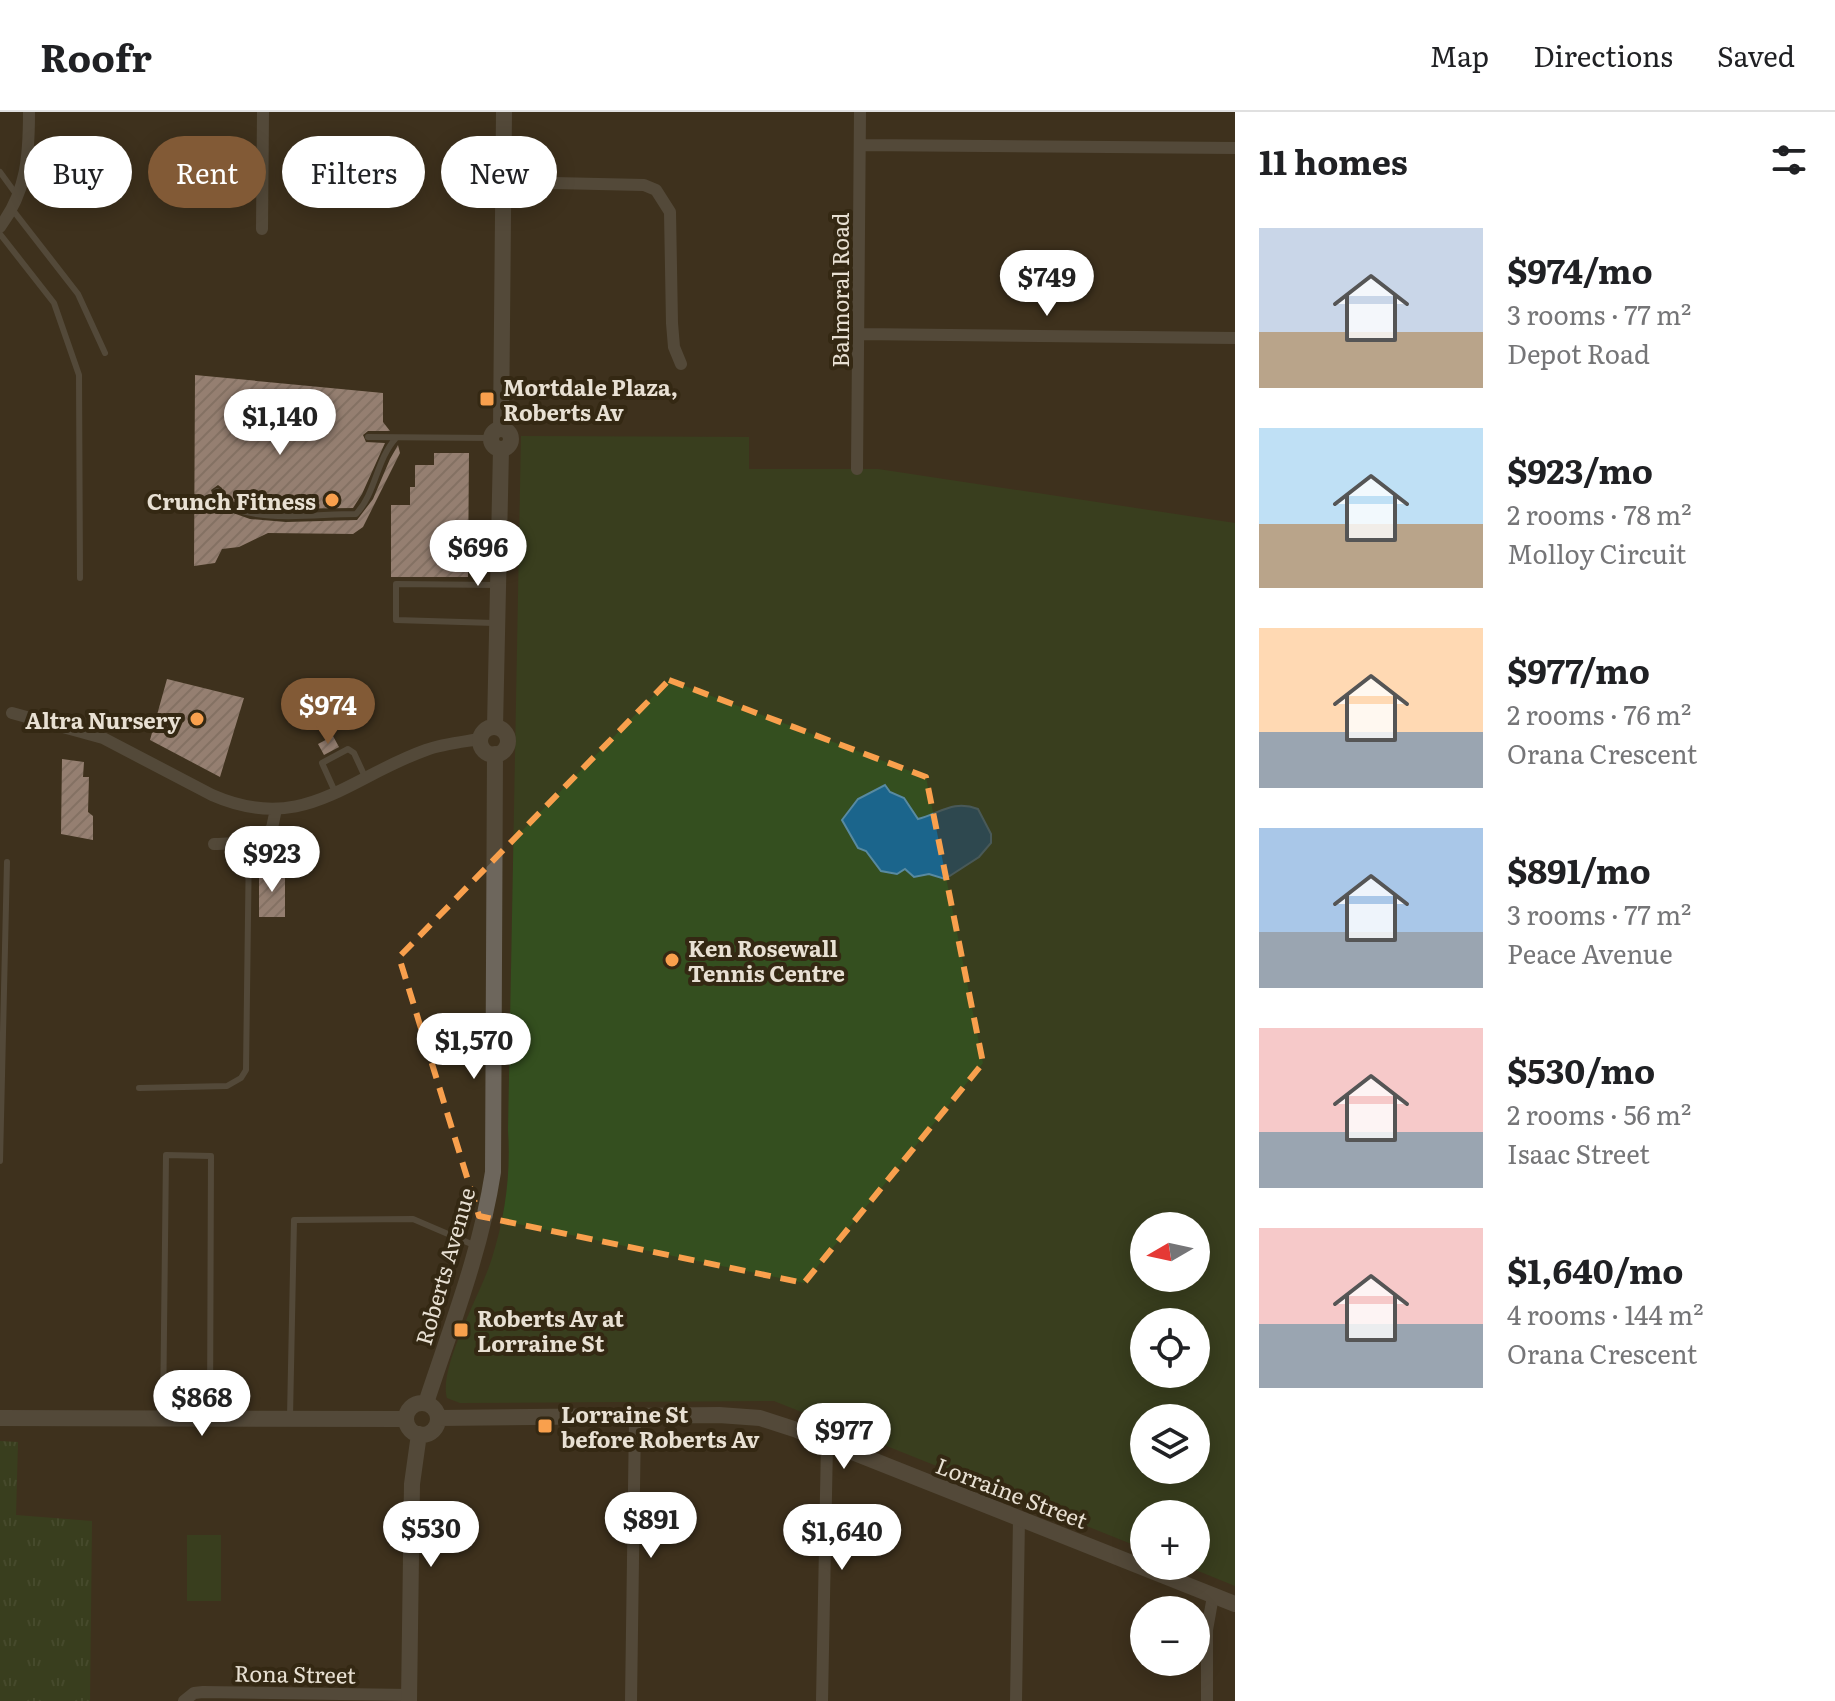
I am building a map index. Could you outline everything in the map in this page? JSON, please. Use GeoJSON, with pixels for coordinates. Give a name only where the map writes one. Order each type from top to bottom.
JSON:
{"type":"FeatureCollection","features":[{"type":"Feature","properties":{"kind":"street"},"geometry":{"type":"LineString","coordinates":[[0,227],[15,202],[28,159],[29,112]]}},
{"type":"Feature","properties":{"kind":"street"},"geometry":{"type":"LineString","coordinates":[[262,229],[263,112]]}},
{"type":"Feature","properties":{"kind":"street","name":"Roberts Avenue"},"geometry":{"type":"LineString","coordinates":[[504,112],[504,136]]}},
{"type":"Feature","properties":{"kind":"street","name":"Balmoral Road"},"geometry":{"type":"LineString","coordinates":[[857,469],[860,112]]}},
{"type":"Feature","properties":{"kind":"street"},"geometry":{"type":"LineString","coordinates":[[860,145],[1235,148]]}},
{"type":"Feature","properties":{"kind":"street"},"geometry":{"type":"LineString","coordinates":[[557,183],[644,185],[656,190],[670,212],[672,323],[674,347],[681,364]]}},
{"type":"Feature","properties":{"kind":"street","name":"Roberts Avenue"},"geometry":{"type":"LineString","coordinates":[[426,1403],[478,1246],[493,1172],[495,754],[503,751],[508,743],[504,730],[495,727],[503,208]]}},
{"type":"Feature","properties":{"kind":"street"},"geometry":{"type":"LineString","coordinates":[[859,334],[1235,338]]}},
{"type":"Feature","properties":{"kind":"street"},"geometry":{"type":"LineString","coordinates":[[12,713],[103,738],[226,801],[276,809],[315,802],[336,794],[426,749],[480,739]]}},
{"type":"Feature","properties":{"kind":"street"},"geometry":{"type":"LineString","coordinates":[[495,727],[483,731],[480,739],[483,749],[495,754]]}},
{"type":"Feature","properties":{"kind":"street"},"geometry":{"type":"LineString","coordinates":[[214,844],[249,841],[269,833],[275,823],[276,809]]}},
{"type":"Feature","properties":{"kind":"street"},"geometry":{"type":"LineString","coordinates":[[426,1403],[434,1409],[438,1418],[432,1431],[419,1434],[411,1431],[406,1419],[412,1406],[426,1403]]}},
{"type":"Feature","properties":{"kind":"street","name":"Lorraine Street"},"geometry":{"type":"LineString","coordinates":[[438,1418],[719,1415],[760,1418],[1235,1604]]}},
{"type":"Feature","properties":{"kind":"street"},"geometry":{"type":"LineString","coordinates":[[0,1418],[406,1419]]}},
{"type":"Feature","properties":{"kind":"street"},"geometry":{"type":"LineString","coordinates":[[631,1701],[635,1418]]}},
{"type":"Feature","properties":{"kind":"street"},"geometry":{"type":"LineString","coordinates":[[409,1698],[412,1484],[419,1434]]}},
{"type":"Feature","properties":{"kind":"street"},"geometry":{"type":"LineString","coordinates":[[822,1701],[827,1443]]}},
{"type":"Feature","properties":{"kind":"street"},"geometry":{"type":"LineString","coordinates":[[1016,1701],[1019,1519]]}},
{"type":"Feature","properties":{"kind":"street"},"geometry":{"type":"LineString","coordinates":[[1207,1701],[1207,1630],[1213,1596]]}},
{"type":"Feature","properties":{"kind":"street","name":"Rona Street"},"geometry":{"type":"LineString","coordinates":[[184,1701],[194,1693],[203,1692],[409,1698]]}},
{"type":"Feature","properties":{"kind":"lane"},"geometry":{"type":"LineString","coordinates":[[0,172],[15,202],[78,294],[105,353]]}},
{"type":"Feature","properties":{"kind":"lane"},"geometry":{"type":"LineString","coordinates":[[0,234],[54,303],[79,375],[80,578]]}},
{"type":"Feature","properties":{"kind":"lane"},"geometry":{"type":"LineString","coordinates":[[368,437],[498,438]]}},
{"type":"Feature","properties":{"kind":"lane"},"geometry":{"type":"LineString","coordinates":[[217,491],[219,502],[237,512],[261,515],[356,514],[364,506],[385,450],[396,438]]}},
{"type":"Feature","properties":{"kind":"lane"},"geometry":{"type":"LineString","coordinates":[[497,623],[396,620],[396,584],[498,585]]}},
{"type":"Feature","properties":{"kind":"lane"},"geometry":{"type":"LineString","coordinates":[[336,794],[322,763],[342,750],[348,749],[354,753],[366,779]]}},
{"type":"Feature","properties":{"kind":"lane"},"geometry":{"type":"LineString","coordinates":[[139,1088],[227,1086],[241,1078],[246,1070],[249,841]]}},
{"type":"Feature","properties":{"kind":"lane"},"geometry":{"type":"LineString","coordinates":[[0,1161],[7,862]]}},
{"type":"Feature","properties":{"kind":"lane"},"geometry":{"type":"LineString","coordinates":[[163,1418],[166,1155],[211,1156],[210,1418]]}},
{"type":"Feature","properties":{"kind":"lane"},"geometry":{"type":"LineString","coordinates":[[290,1417],[294,1220],[413,1219],[478,1246]]}},
{"type":"Feature","properties":{"kind":"highlighted area"},"geometry":{"type":"Polygon","coordinates":[[[669,680],[926,777],[983,1063],[804,1283],[479,1216],[399,957],[669,680]]]}},
{"type":"Feature","properties":{"kind":"green space"},"geometry":{"type":"Polygon","coordinates":[[[521,436],[749,437],[749,469],[878,469],[1235,523],[1235,1586],[1210,1576],[1210,1500],[1130,1500],[1130,1543],[774,1401],[460,1403],[447,1398],[449,1368],[487,1273],[500,1227],[508,1179],[521,436]]]}},
{"type":"Feature","properties":{"kind":"green space"},"geometry":{"type":"Polygon","coordinates":[[[0,1441],[18,1442],[16,1515],[92,1521],[90,1701],[0,1701],[0,1441]]]}},
{"type":"Feature","properties":{"kind":"green space"},"geometry":{"type":"Polygon","coordinates":[[[187,1535],[221,1535],[221,1601],[187,1601],[187,1535]]]}},
{"type":"Feature","properties":{"kind":"water"},"geometry":{"type":"Polygon","coordinates":[[[885,785],[890,792],[904,798],[918,819],[954,806],[978,809],[991,834],[991,843],[979,857],[945,879],[929,874],[914,877],[905,869],[897,874],[881,871],[866,851],[858,848],[842,820],[858,799],[885,785]]]}},
{"type":"Feature","properties":{"kind":"building"},"geometry":{"type":"Polygon","coordinates":[[[195,375],[383,393],[383,422],[390,431],[368,431],[363,435],[366,442],[385,443],[353,508],[269,509],[224,498],[218,485],[211,490],[216,507],[250,519],[286,522],[357,520],[373,499],[398,445],[400,453],[363,527],[353,534],[268,533],[239,547],[222,549],[215,563],[194,566],[195,375]]]}},
{"type":"Feature","properties":{"kind":"building"},"geometry":{"type":"Polygon","coordinates":[[[434,453],[469,453],[468,577],[391,577],[391,505],[410,505],[410,487],[415,487],[415,465],[434,465],[434,453]]]}},
{"type":"Feature","properties":{"kind":"building","name":"Altra Nursery"},"geometry":{"type":"Polygon","coordinates":[[[167,679],[244,698],[220,777],[150,740],[167,679]]]}},
{"type":"Feature","properties":{"kind":"building"},"geometry":{"type":"Polygon","coordinates":[[[333,736],[339,747],[324,755],[318,744],[333,736]]]}},
{"type":"Feature","properties":{"kind":"building"},"geometry":{"type":"Polygon","coordinates":[[[62,759],[84,762],[83,777],[89,777],[88,812],[93,816],[93,840],[61,834],[62,759]]]}},
{"type":"Feature","properties":{"kind":"building"},"geometry":{"type":"Polygon","coordinates":[[[259,871],[285,872],[285,917],[259,917],[259,871]]]}},
{"type":"Feature","properties":{"kind":"place","name":"Mortdale Plaza, Roberts Av"},"geometry":{"type":"Point","coordinates":[487,399]}},
{"type":"Feature","properties":{"kind":"place","name":"Crunch Fitness"},"geometry":{"type":"Point","coordinates":[332,500]}},
{"type":"Feature","properties":{"kind":"place","name":"Altra Nursery"},"geometry":{"type":"Point","coordinates":[197,719]}},
{"type":"Feature","properties":{"kind":"place","name":"Ken Rosewall Tennis Centre"},"geometry":{"type":"Point","coordinates":[672,960]}},
{"type":"Feature","properties":{"kind":"place","name":"Roberts Av at Lorraine St"},"geometry":{"type":"Point","coordinates":[461,1330]}},
{"type":"Feature","properties":{"kind":"place","name":"Lorraine St before Roberts Av"},"geometry":{"type":"Point","coordinates":[545,1426]}}]}
